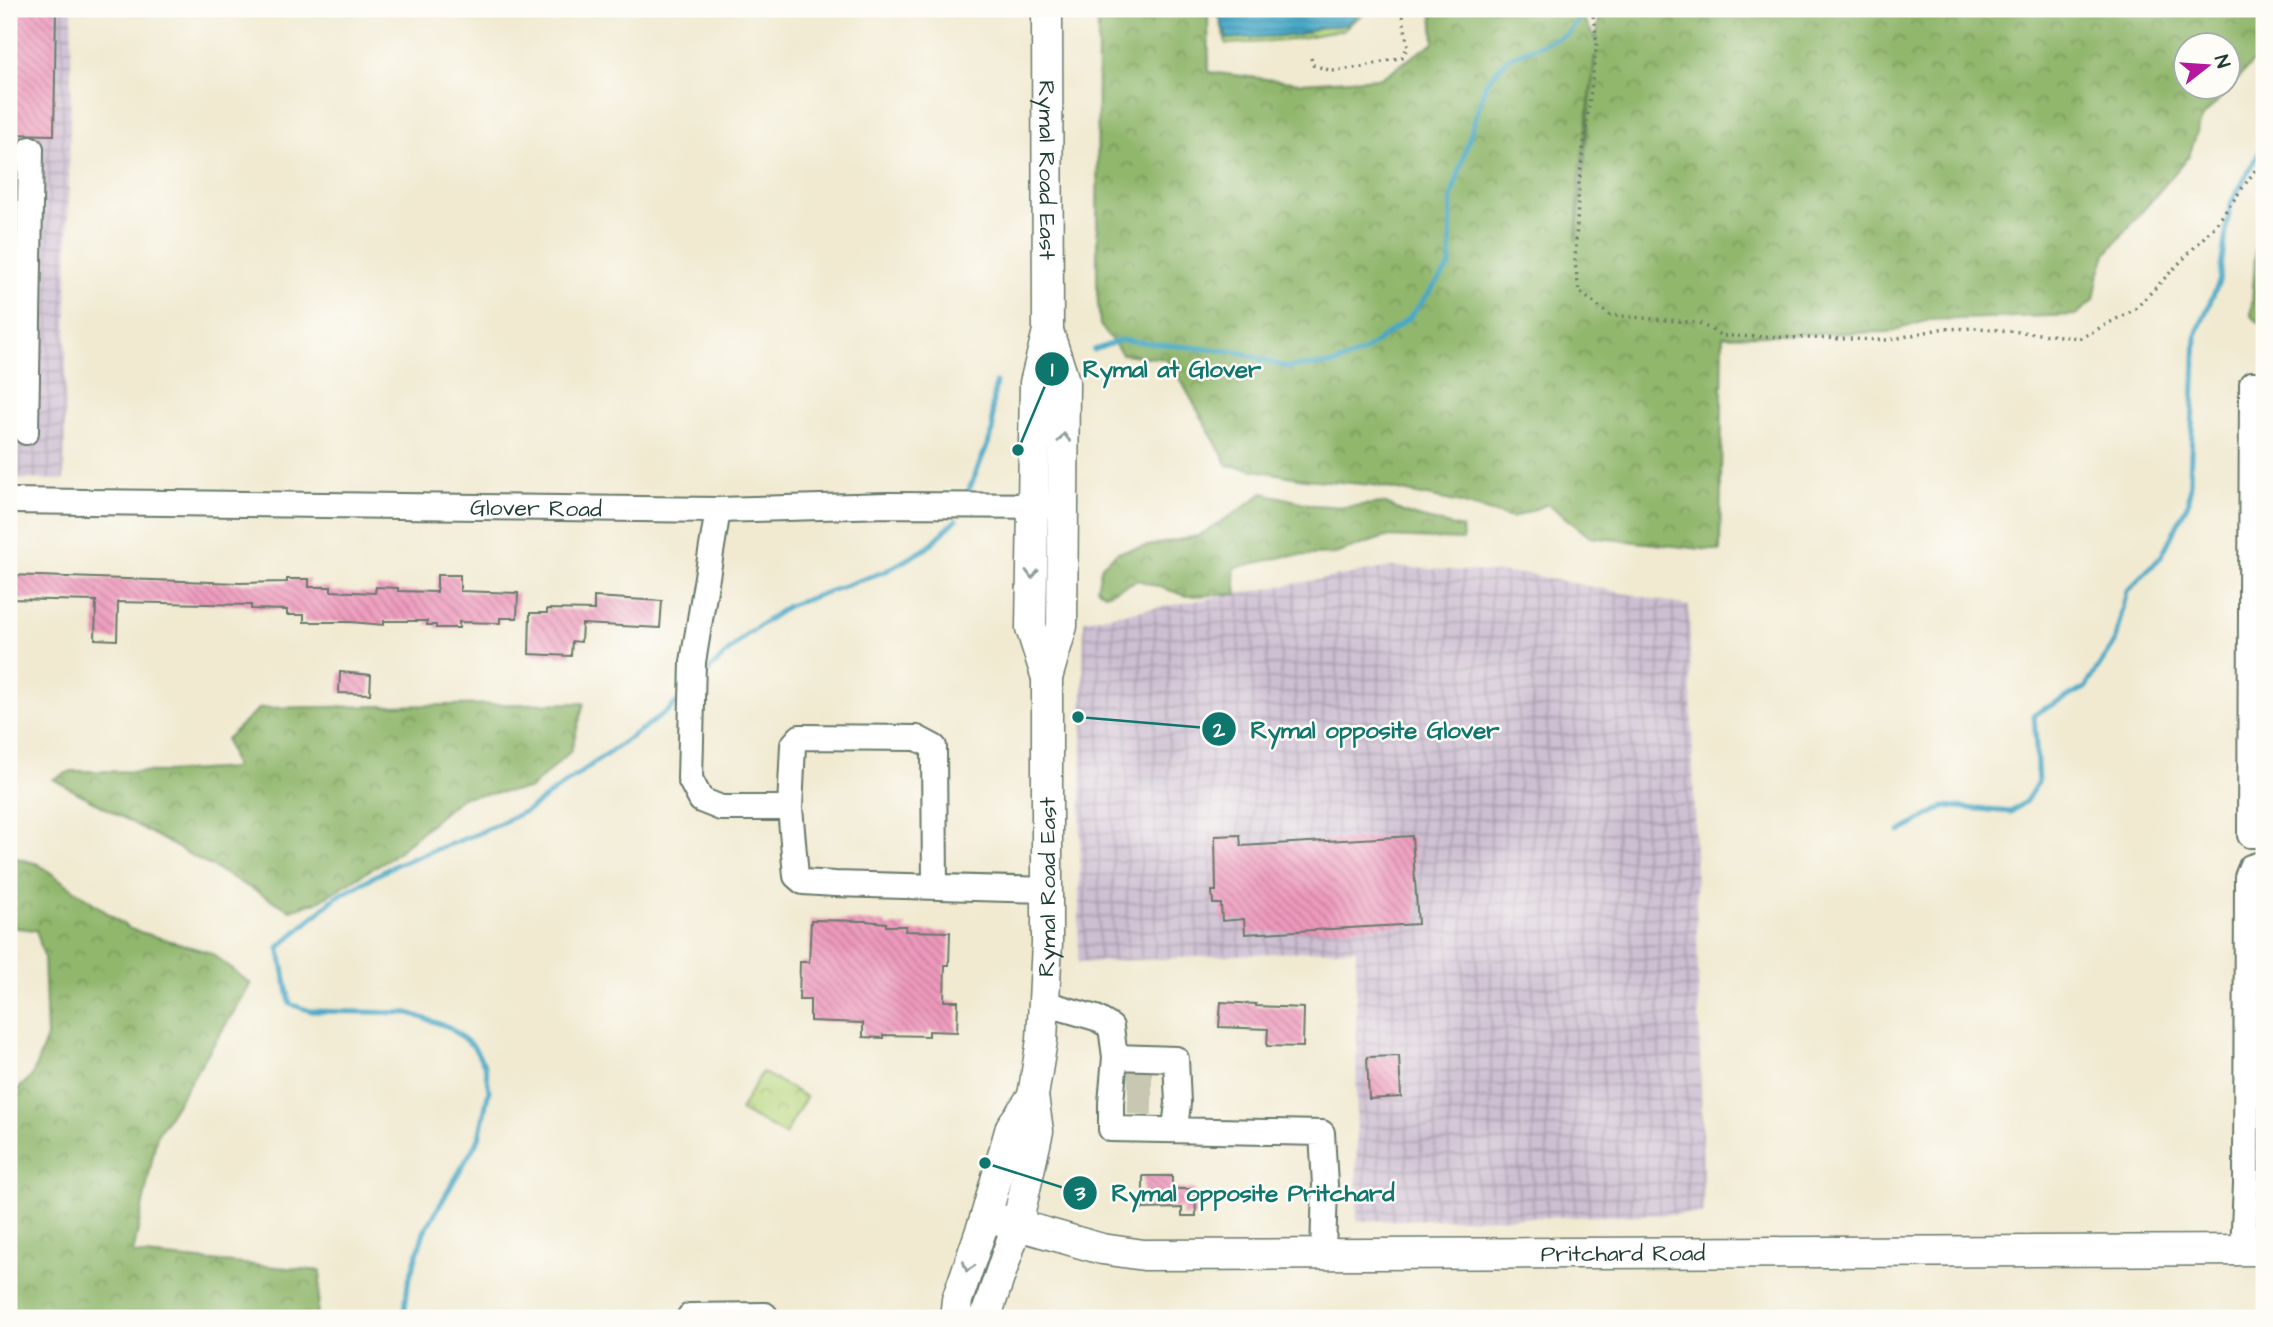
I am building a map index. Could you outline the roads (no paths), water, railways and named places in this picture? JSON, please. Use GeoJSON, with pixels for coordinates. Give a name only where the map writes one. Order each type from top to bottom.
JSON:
{"type":"FeatureCollection","features":[{"type":"Feature","properties":{"kind":"main road","name":"Rymal Road East"},"geometry":{"type":"LineString","coordinates":[[1047,9],[1048,331],[1035,383],[1031,628],[1047,678]]}},
{"type":"Feature","properties":{"kind":"main road","name":"Rymal Road East"},"geometry":{"type":"LineString","coordinates":[[983,1318],[1017,1225],[1038,1131],[1033,1096],[1042,1040],[1048,890],[1047,678],[1062,626],[1064,382],[1048,331]]}},
{"type":"Feature","properties":{"kind":"main road","name":"Rymal Road East"},"geometry":{"type":"LineString","coordinates":[[955,1318],[957,1300],[986,1216],[1011,1127],[1033,1096]]}},
{"type":"Feature","properties":{"kind":"main road","name":"Pritchard Road"},"geometry":{"type":"LineString","coordinates":[[986,1216],[1102,1249],[1144,1255],[2254,1250]]}},
{"type":"Feature","properties":{"kind":"street"},"geometry":{"type":"LineString","coordinates":[[26,432],[19,299],[31,149]]}},
{"type":"Feature","properties":{"kind":"street"},"geometry":{"type":"LineString","coordinates":[[2264,384],[2252,384],[2258,651],[2250,835],[2264,835]]}},
{"type":"Feature","properties":{"kind":"street","name":"Glover Road"},"geometry":{"type":"LineString","coordinates":[[9,501],[718,510],[887,505],[1063,506]]}},
{"type":"Feature","properties":{"kind":"street"},"geometry":{"type":"LineString","coordinates":[[718,510],[693,662],[690,779],[701,800],[721,808],[790,808]]}},
{"type":"Feature","properties":{"kind":"street"},"geometry":{"type":"LineString","coordinates":[[935,887],[934,747],[918,738],[800,737],[793,745],[790,808],[796,876],[803,882],[935,887],[1048,890]]}},
{"type":"Feature","properties":{"kind":"street"},"geometry":{"type":"LineString","coordinates":[[2254,1250],[2246,1170],[2247,877],[2250,867],[2264,863]]}},
{"type":"Feature","properties":{"kind":"street"},"geometry":{"type":"LineString","coordinates":[[1044,1003],[1096,1018],[1111,1027],[1119,1085],[1111,1129],[1175,1128],[1322,1133],[1325,1185],[1323,1254]]}},
{"type":"Feature","properties":{"kind":"street"},"geometry":{"type":"LineString","coordinates":[[1119,1085],[1176,1059],[1169,1093],[1175,1128]]}},
{"type":"Feature","properties":{"kind":"street"},"geometry":{"type":"LineString","coordinates":[[690,1316],[765,1315],[765,1318]]}},
{"type":"Feature","properties":{"kind":"water"},"geometry":{"type":"Polygon","coordinates":[[[1173,9],[1360,9],[1346,25],[1318,28],[1297,35],[1227,39],[1219,15],[1185,15],[1173,9]]]}},
{"type":"Feature","properties":{"kind":"waterway"},"geometry":{"type":"LineString","coordinates":[[1094,350],[1121,340],[1238,352],[1286,367],[1335,364],[1363,352],[1409,318],[1450,266],[1451,198],[1486,83],[1508,58],[1567,34],[1582,15],[1583,9]]}},
{"type":"Feature","properties":{"kind":"waterway"},"geometry":{"type":"LineString","coordinates":[[1900,832],[1945,806],[2011,812],[2026,801],[2038,782],[2034,714],[2085,688],[2114,644],[2127,591],[2161,557],[2189,501],[2196,335],[2219,282],[2230,205],[2264,144]]}},
{"type":"Feature","properties":{"kind":"waterway"},"geometry":{"type":"LineString","coordinates":[[966,497],[993,431],[992,405],[996,382]]}},
{"type":"Feature","properties":{"kind":"waterway"},"geometry":{"type":"LineString","coordinates":[[706,673],[746,635],[788,606],[886,571],[927,548],[956,520]]}},
{"type":"Feature","properties":{"kind":"waterway"},"geometry":{"type":"LineString","coordinates":[[404,1318],[408,1283],[424,1232],[479,1138],[489,1090],[485,1066],[473,1046],[449,1027],[409,1013],[311,1011],[290,1004],[279,947],[336,897],[397,864],[477,834],[528,810],[669,710],[679,700]]}},
{"type":"Feature","properties":{"kind":"tunnel"},"geometry":{"type":"LineString","coordinates":[[1128,1082],[1161,1082]]}},
{"type":"Feature","properties":{"kind":"tunnel"},"geometry":{"type":"LineString","coordinates":[[1128,1102],[1161,1103]]}},
{"type":"Feature","properties":{"kind":"place","name":"Rymal at Glover"},"geometry":{"type":"Point","coordinates":[1018,450]}},
{"type":"Feature","properties":{"kind":"place","name":"Rymal opposite Glover"},"geometry":{"type":"Point","coordinates":[1078,717]}},
{"type":"Feature","properties":{"kind":"place","name":"Rymal opposite Pritchard"},"geometry":{"type":"Point","coordinates":[985,1163]}}]}
